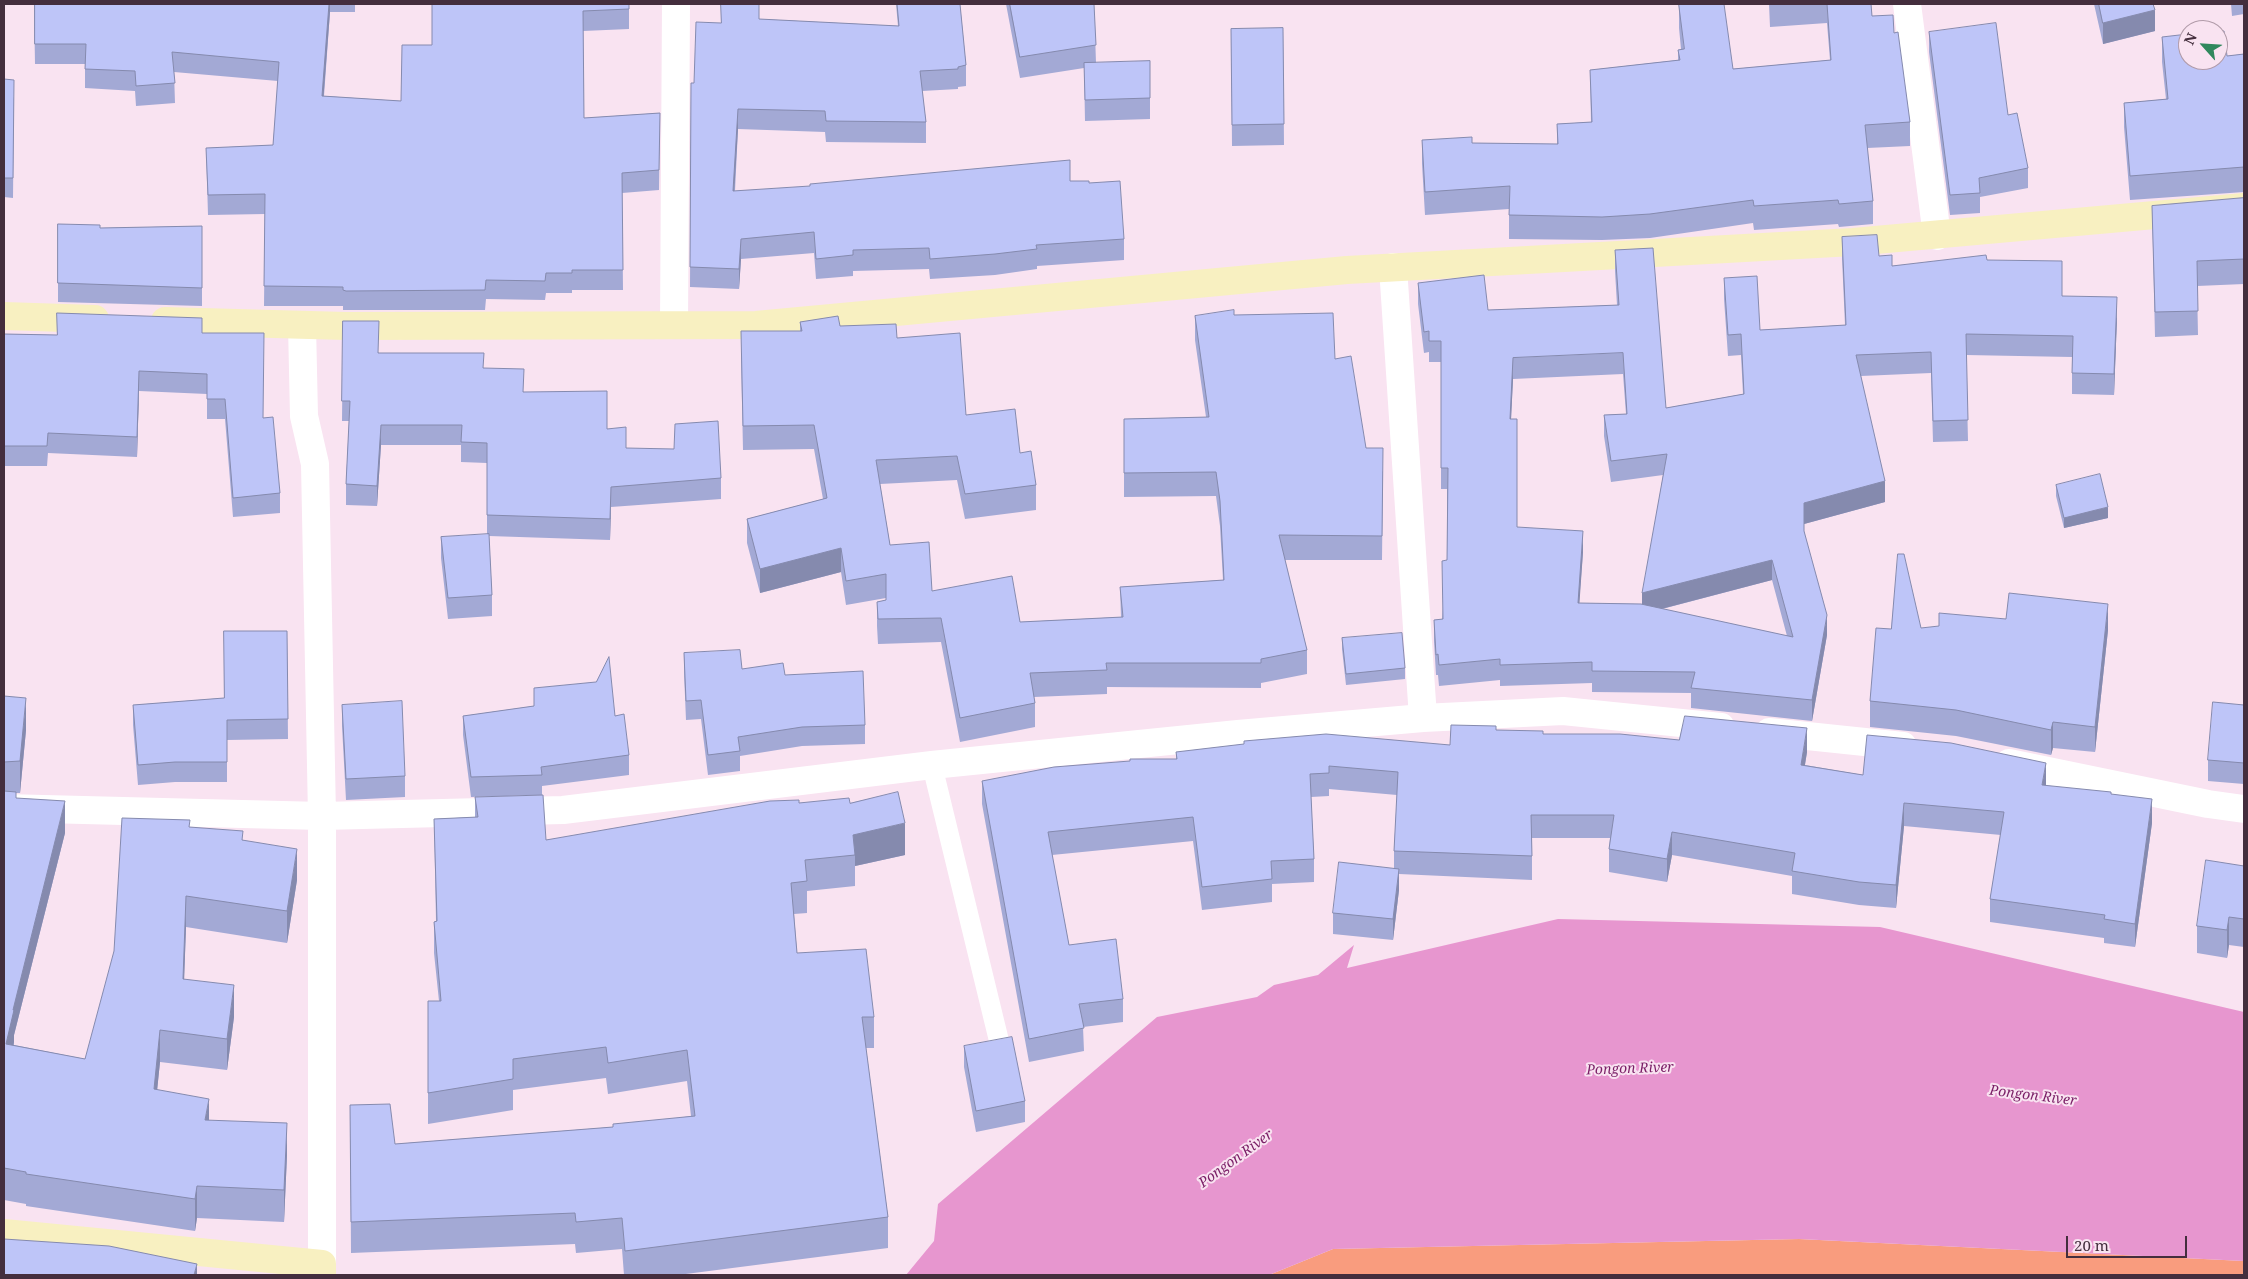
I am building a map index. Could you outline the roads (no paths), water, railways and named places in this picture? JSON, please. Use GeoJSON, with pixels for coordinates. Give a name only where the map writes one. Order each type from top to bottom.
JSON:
{"type":"FeatureCollection","features":[{"type":"Feature","properties":{"kind":"street"},"geometry":{"type":"LineString","coordinates":[[674,326],[676,4]]}},
{"type":"Feature","properties":{"kind":"street"},"geometry":{"type":"LineString","coordinates":[[1907,4],[1937,236]]}},
{"type":"Feature","properties":{"kind":"street"},"geometry":{"type":"LineString","coordinates":[[4,316],[302,325],[756,325],[1393,268],[1937,236],[2244,207]]}},
{"type":"Feature","properties":{"kind":"street"},"geometry":{"type":"LineString","coordinates":[[1393,268],[1423,718]]}},
{"type":"Feature","properties":{"kind":"street"},"geometry":{"type":"LineString","coordinates":[[4,1233],[322,1269],[322,816],[316,464],[304,416],[302,325]]}},
{"type":"Feature","properties":{"kind":"street"},"geometry":{"type":"LineString","coordinates":[[4,808],[322,816],[563,810],[932,765],[1238,734],[1423,718],[1563,712],[1924,748]]}},
{"type":"Feature","properties":{"kind":"street"},"geometry":{"type":"LineString","coordinates":[[1982,757],[2199,802],[2244,809]]}},
{"type":"Feature","properties":{"kind":"lane"},"geometry":{"type":"LineString","coordinates":[[932,765],[1000,1045]]}},
{"type":"Feature","properties":{"kind":"water","name":"Pongon River"},"geometry":{"type":"Polygon","coordinates":[[[1558,919],[1880,927],[2244,1012],[2244,1261],[1799,1239],[1333,1249],[1269,1275],[906,1275],[934,1241],[938,1204],[1157,1017],[1257,997],[1274,985],[1318,975],[1354,945],[1347,968],[1558,919]]]}}]}
